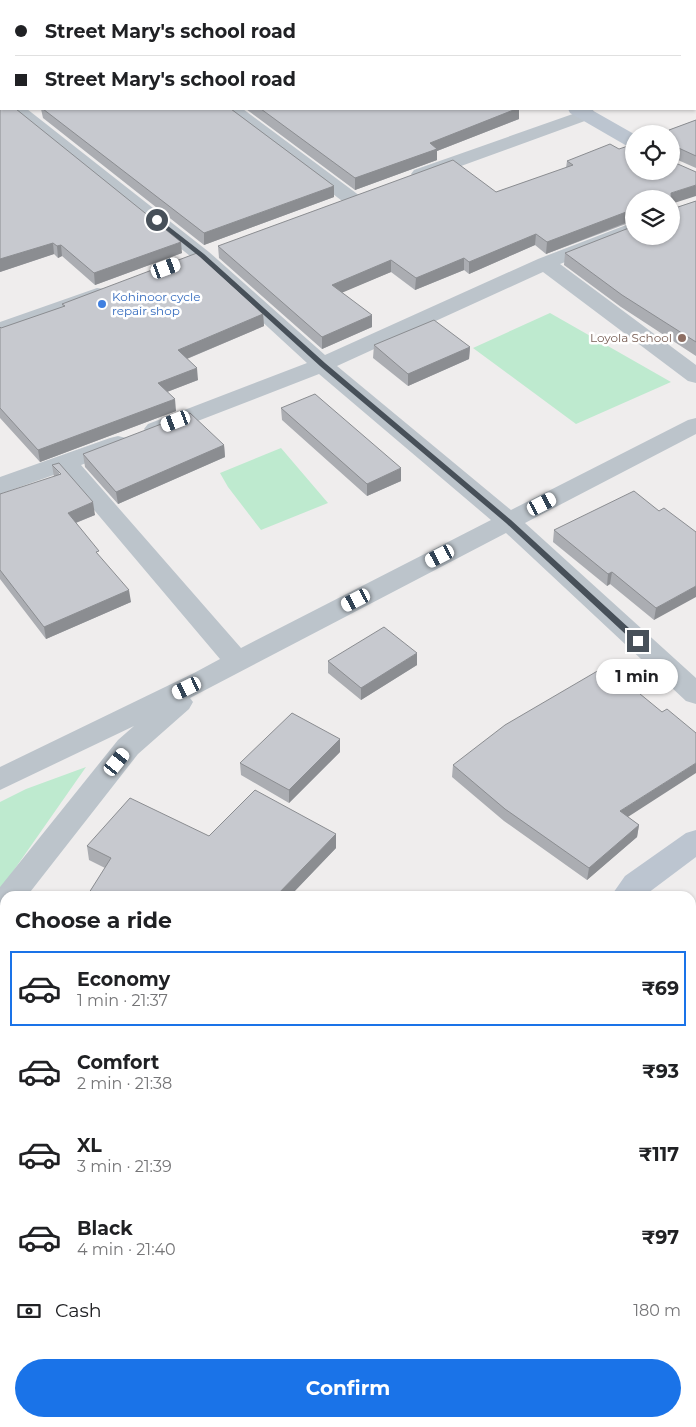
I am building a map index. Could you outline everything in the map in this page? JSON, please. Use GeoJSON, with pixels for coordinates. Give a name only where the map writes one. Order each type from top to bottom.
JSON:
{"type":"FeatureCollection","features":[{"type":"Feature","properties":{"kind":"main road"},"geometry":{"type":"LineString","coordinates":[[582,111],[625,137]]}},
{"type":"Feature","properties":{"kind":"main road"},"geometry":{"type":"LineString","coordinates":[[630,891],[636,884],[696,840]]}},
{"type":"Feature","properties":{"kind":"street"},"geometry":{"type":"LineString","coordinates":[[19,111],[49,110]]}},
{"type":"Feature","properties":{"kind":"street"},"geometry":{"type":"LineString","coordinates":[[233,110],[353,200]]}},
{"type":"Feature","properties":{"kind":"street"},"geometry":{"type":"LineString","coordinates":[[19,111],[202,256],[322,364],[508,522],[696,694]]}},
{"type":"Feature","properties":{"kind":"street"},"geometry":{"type":"LineString","coordinates":[[399,183],[582,111]]}},
{"type":"Feature","properties":{"kind":"street"},"geometry":{"type":"LineString","coordinates":[[0,486],[67,463],[322,364],[545,263],[625,232]]}},
{"type":"Feature","properties":{"kind":"street"},"geometry":{"type":"LineString","coordinates":[[545,263],[696,376]]}},
{"type":"Feature","properties":{"kind":"street"},"geometry":{"type":"LineString","coordinates":[[3,325],[119,286]]}},
{"type":"Feature","properties":{"kind":"street"},"geometry":{"type":"LineString","coordinates":[[0,779],[204,680],[237,661],[696,426]]}},
{"type":"Feature","properties":{"kind":"street"},"geometry":{"type":"LineString","coordinates":[[67,463],[237,661]]}},
{"type":"Feature","properties":{"kind":"street"},"geometry":{"type":"LineString","coordinates":[[14,891],[128,747],[204,680]]}},
{"type":"Feature","properties":{"kind":"green space"},"geometry":{"type":"Polygon","coordinates":[[[550,313],[671,382],[576,424],[473,348],[550,313]]]}},
{"type":"Feature","properties":{"kind":"green space"},"geometry":{"type":"Polygon","coordinates":[[[281,448],[328,503],[261,530],[228,487],[220,473],[281,448]]]}},
{"type":"Feature","properties":{"kind":"green space"},"geometry":{"type":"Polygon","coordinates":[[[86,767],[0,890],[0,802],[26,789],[86,767]]]}},
{"type":"Feature","properties":{"kind":"building"},"geometry":{"type":"Polygon","coordinates":[[[0,110],[17,110],[181,242],[94,273],[61,245],[57,246],[53,243],[0,259],[0,110]]]}},
{"type":"Feature","properties":{"kind":"building"},"geometry":{"type":"Polygon","coordinates":[[[44,110],[232,110],[334,186],[204,233],[44,110]]]}},
{"type":"Feature","properties":{"kind":"building"},"geometry":{"type":"Polygon","coordinates":[[[262,110],[513,110],[430,143],[437,149],[355,178],[262,110]]]}},
{"type":"Feature","properties":{"kind":"building"},"geometry":{"type":"Polygon","coordinates":[[[696,120],[696,156],[680,149],[680,126],[696,120]]]}},
{"type":"Feature","properties":{"kind":"building"},"geometry":{"type":"Polygon","coordinates":[[[610,144],[619,149],[625,147],[625,180],[680,180],[680,165],[696,172],[696,185],[680,190],[625,190],[625,212],[547,242],[536,234],[469,262],[464,258],[416,278],[391,260],[332,285],[372,315],[322,337],[218,246],[453,160],[496,192],[573,165],[567,161],[610,144]]]}},
{"type":"Feature","properties":{"kind":"building"},"geometry":{"type":"Polygon","coordinates":[[[696,201],[696,342],[622,295],[565,253],[625,230],[625,245],[680,245],[680,206],[696,201]]]}},
{"type":"Feature","properties":{"kind":"building"},"geometry":{"type":"Polygon","coordinates":[[[197,253],[263,314],[178,350],[197,368],[158,383],[175,399],[38,450],[0,408],[0,327],[65,306],[62,304],[197,253]]]}},
{"type":"Feature","properties":{"kind":"building"},"geometry":{"type":"Polygon","coordinates":[[[434,320],[470,347],[408,374],[374,345],[434,320]]]}},
{"type":"Feature","properties":{"kind":"building"},"geometry":{"type":"Polygon","coordinates":[[[315,394],[401,468],[367,484],[281,408],[315,394]]]}},
{"type":"Feature","properties":{"kind":"building"},"geometry":{"type":"Polygon","coordinates":[[[190,413],[224,445],[116,492],[83,454],[190,413]]]}},
{"type":"Feature","properties":{"kind":"building"},"geometry":{"type":"Polygon","coordinates":[[[59,463],[93,502],[68,513],[99,551],[96,552],[129,590],[44,627],[0,570],[0,494],[61,474],[52,465],[59,463]]]}},
{"type":"Feature","properties":{"kind":"building"},"geometry":{"type":"Polygon","coordinates":[[[634,491],[659,511],[664,508],[696,532],[696,586],[656,608],[612,572],[608,574],[554,530],[634,491]]]}},
{"type":"Feature","properties":{"kind":"building"},"geometry":{"type":"Polygon","coordinates":[[[384,627],[417,653],[361,688],[328,661],[384,627]]]}},
{"type":"Feature","properties":{"kind":"building"},"geometry":{"type":"Polygon","coordinates":[[[606,666],[662,712],[667,709],[696,733],[696,763],[620,811],[639,825],[589,868],[505,809],[453,765],[505,725],[606,666]]]}},
{"type":"Feature","properties":{"kind":"building"},"geometry":{"type":"Polygon","coordinates":[[[292,713],[340,739],[289,790],[240,763],[292,713]]]}},
{"type":"Feature","properties":{"kind":"building"},"geometry":{"type":"Polygon","coordinates":[[[255,790],[336,834],[281,891],[90,891],[111,858],[87,846],[130,798],[209,836],[255,790]]]}},
{"type":"Feature","properties":{"kind":"place","name":"Kohinoor cycle repair shop"},"geometry":{"type":"Point","coordinates":[102,304]}},
{"type":"Feature","properties":{"kind":"place","name":"Loyola School"},"geometry":{"type":"Point","coordinates":[682,338]}},
{"type":"Feature","properties":{"kind":"route"},"geometry":{"type":"LineString","coordinates":[[157,220],[202,256],[322,364],[508,522],[638,641]]}}]}
